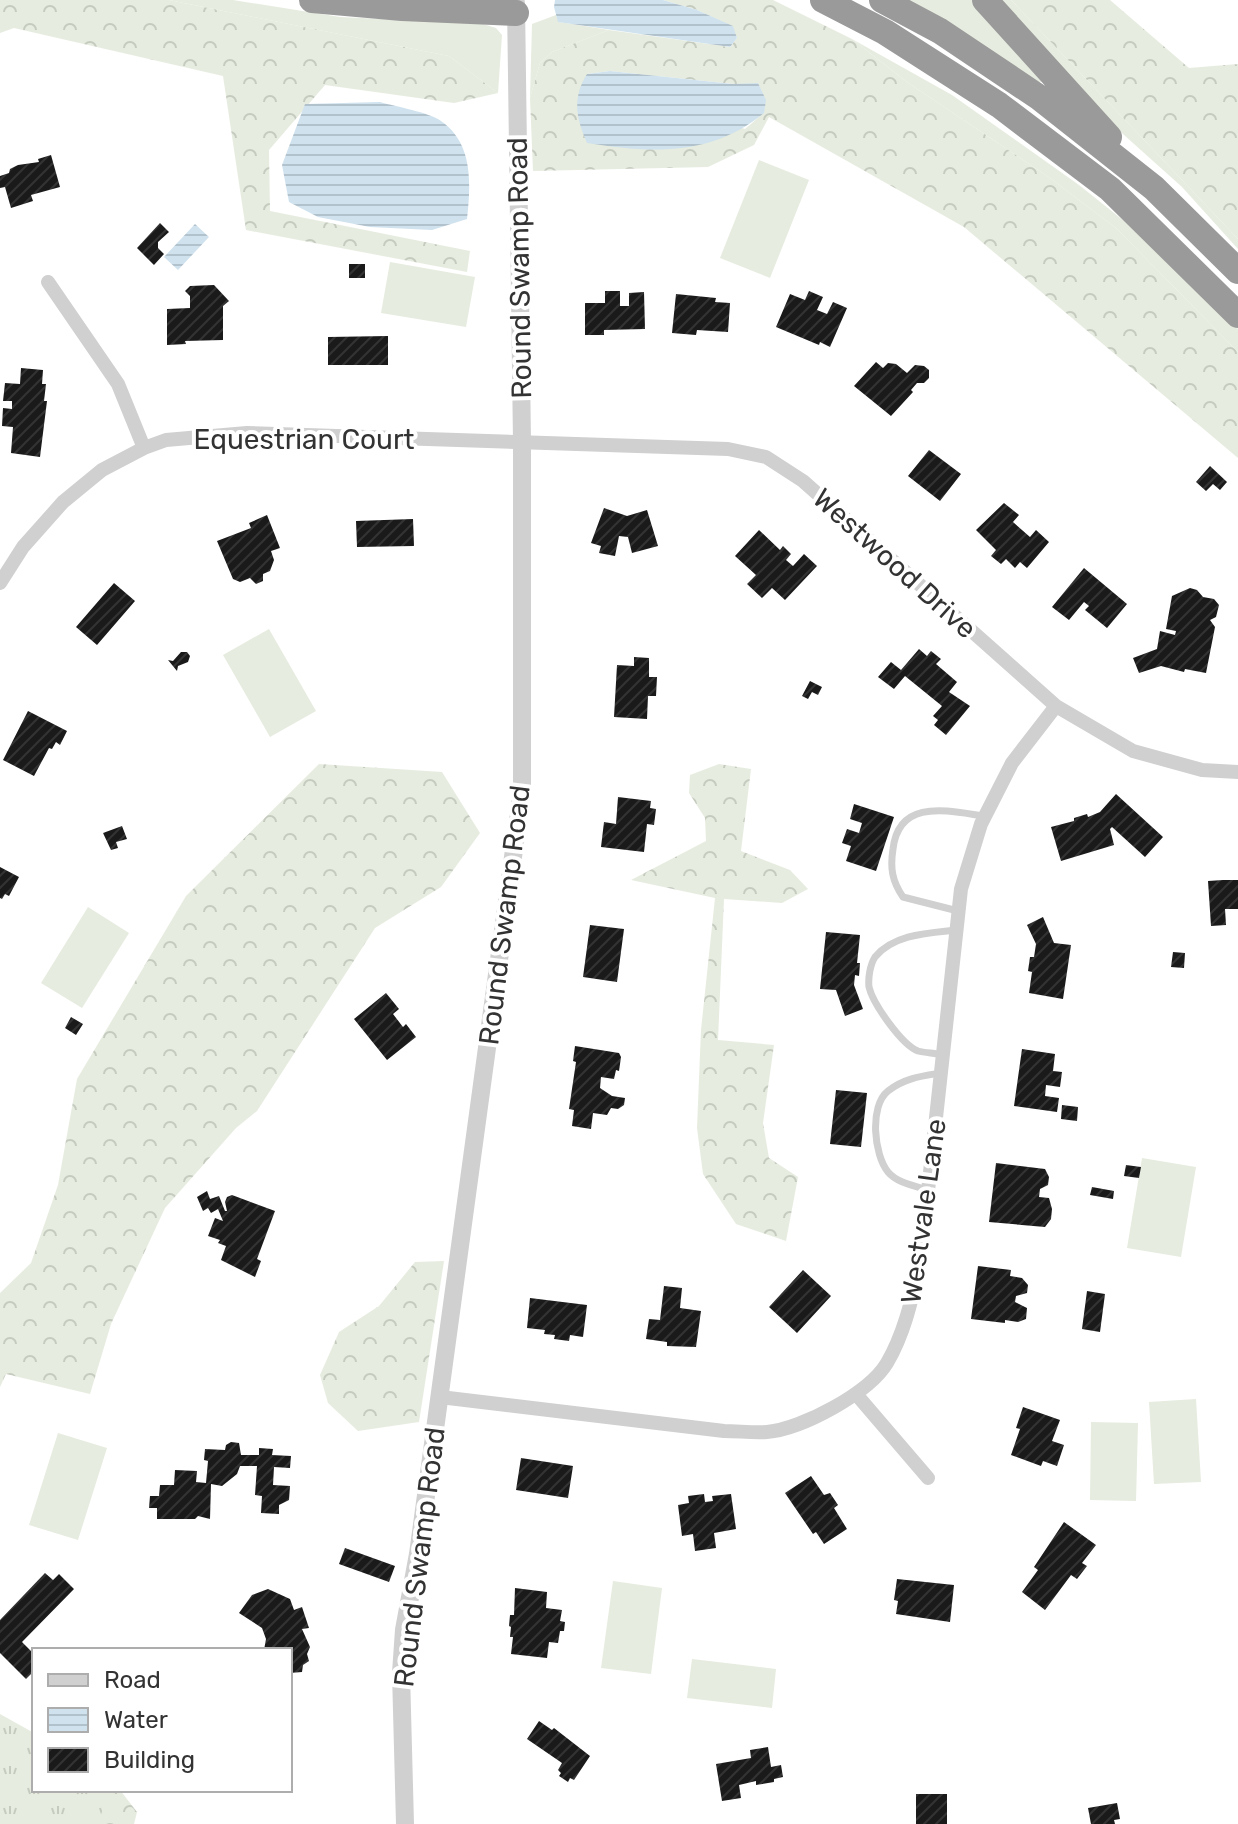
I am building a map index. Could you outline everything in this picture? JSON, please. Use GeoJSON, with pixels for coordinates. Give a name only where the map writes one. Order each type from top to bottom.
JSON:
{"type":"FeatureCollection","features":[{"type":"Feature","properties":{"kind":"highway"},"geometry":{"type":"LineString","coordinates":[[312,0],[516,6]]}},
{"type":"Feature","properties":{"kind":"highway"},"geometry":{"type":"LineString","coordinates":[[823,0],[885,32],[999,105],[1110,189],[1238,315]]}},
{"type":"Feature","properties":{"kind":"highway"},"geometry":{"type":"LineString","coordinates":[[882,0],[940,31],[1040,98],[1154,188]]}},
{"type":"Feature","properties":{"kind":"highway"},"geometry":{"type":"LineString","coordinates":[[985,0],[1154,188],[1238,271]]}},
{"type":"Feature","properties":{"kind":"street","name":"Round Swamp Road"},"geometry":{"type":"LineString","coordinates":[[405,1824],[401,1705],[403,1644],[440,1397],[522,791],[522,442],[516,6]]}},
{"type":"Feature","properties":{"kind":"street"},"geometry":{"type":"LineString","coordinates":[[48,282],[118,384],[144,448]]}},
{"type":"Feature","properties":{"kind":"street","name":"Equestrian Court"},"geometry":{"type":"LineString","coordinates":[[0,583],[23,547],[63,502],[102,470],[166,440],[247,433],[522,442]]}},
{"type":"Feature","properties":{"kind":"street","name":"Westwood Drive"},"geometry":{"type":"LineString","coordinates":[[522,442],[728,449],[766,457],[803,481],[1056,706],[1133,751],[1202,770],[1238,772]]}},
{"type":"Feature","properties":{"kind":"street","name":"Westvale Lane"},"geometry":{"type":"LineString","coordinates":[[440,1397],[724,1431],[769,1432],[808,1420],[856,1394],[886,1365],[908,1317],[920,1264],[961,889],[984,816],[1012,763],[1056,706]]}},
{"type":"Feature","properties":{"kind":"street"},"geometry":{"type":"LineString","coordinates":[[856,1394],[928,1478]]}},
{"type":"Feature","properties":{"kind":"lane"},"geometry":{"type":"LineString","coordinates":[[958,911],[903,897],[894,884],[891,865],[894,841],[902,823],[912,815],[939,811],[984,816]]}},
{"type":"Feature","properties":{"kind":"lane"},"geometry":{"type":"LineString","coordinates":[[943,1055],[916,1050],[900,1037],[869,987],[870,966],[877,955],[891,945],[916,934],[956,930]]}},
{"type":"Feature","properties":{"kind":"lane"},"geometry":{"type":"LineString","coordinates":[[928,1190],[899,1180],[885,1167],[879,1149],[878,1106],[885,1093],[909,1079],[941,1073]]}},
{"type":"Feature","properties":{"kind":"green space"},"geometry":{"type":"Polygon","coordinates":[[[0,0],[169,0],[449,56],[498,93],[454,103],[325,85],[269,150],[270,211],[470,251],[467,272],[246,230],[223,76],[14,28],[0,33],[0,0]]]}},
{"type":"Feature","properties":{"kind":"green space"},"geometry":{"type":"Polygon","coordinates":[[[169,0],[233,0],[340,17],[483,24],[496,28],[502,35],[498,93],[449,56],[169,0]]]}},
{"type":"Feature","properties":{"kind":"green space"},"geometry":{"type":"Polygon","coordinates":[[[663,0],[773,0],[852,39],[907,82],[1050,178],[1116,228],[1238,352],[1238,458],[964,227],[769,117],[754,145],[708,167],[533,171],[530,98],[540,63],[552,52],[609,30],[730,47],[737,38],[732,26],[697,10],[663,0]],[[610,71],[587,74],[745,129],[764,110],[764,99],[758,84],[610,71]]]}},
{"type":"Feature","properties":{"kind":"green space"},"geometry":{"type":"Polygon","coordinates":[[[905,0],[976,0],[1045,81],[1039,82],[905,0]]]}},
{"type":"Feature","properties":{"kind":"green space"},"geometry":{"type":"Polygon","coordinates":[[[997,0],[1011,0],[1238,239],[1238,249],[1182,187],[1114,126],[997,0]]]}},
{"type":"Feature","properties":{"kind":"green space"},"geometry":{"type":"Polygon","coordinates":[[[1011,0],[1110,0],[1189,68],[1238,64],[1238,239],[1011,0]]]}},
{"type":"Feature","properties":{"kind":"green space"},"geometry":{"type":"Polygon","coordinates":[[[556,15],[559,22],[609,30],[552,52],[540,63],[530,98],[532,24],[556,15]]]}},
{"type":"Feature","properties":{"kind":"green space"},"geometry":{"type":"Polygon","coordinates":[[[852,39],[952,95],[1079,185],[1163,252],[1238,329],[1238,352],[1116,228],[1050,178],[907,82],[852,39]]]}},
{"type":"Feature","properties":{"kind":"green space"},"geometry":{"type":"Polygon","coordinates":[[[759,160],[809,180],[770,278],[720,258],[759,160]]]}},
{"type":"Feature","properties":{"kind":"green space"},"geometry":{"type":"Polygon","coordinates":[[[390,262],[475,277],[466,327],[381,313],[390,262]]]}},
{"type":"Feature","properties":{"kind":"green space"},"geometry":{"type":"Polygon","coordinates":[[[269,629],[316,711],[270,737],[223,655],[269,629]]]}},
{"type":"Feature","properties":{"kind":"green space"},"geometry":{"type":"Polygon","coordinates":[[[319,764],[442,772],[480,833],[441,887],[375,928],[257,1111],[236,1128],[165,1208],[111,1324],[90,1394],[6,1374],[0,1387],[0,1293],[31,1263],[58,1185],[77,1079],[186,896],[319,764]]]}},
{"type":"Feature","properties":{"kind":"green space"},"geometry":{"type":"Polygon","coordinates":[[[719,764],[751,769],[741,851],[790,870],[808,889],[782,903],[724,899],[718,1040],[774,1045],[763,1123],[769,1158],[798,1177],[786,1241],[736,1224],[703,1174],[697,1128],[701,1030],[715,898],[631,880],[706,841],[705,818],[689,793],[690,775],[719,764]]]}},
{"type":"Feature","properties":{"kind":"green space"},"geometry":{"type":"Polygon","coordinates":[[[88,907],[129,933],[82,1008],[41,983],[88,907]]]}},
{"type":"Feature","properties":{"kind":"green space"},"geometry":{"type":"Polygon","coordinates":[[[1142,1158],[1196,1167],[1181,1257],[1127,1248],[1142,1158]]]}},
{"type":"Feature","properties":{"kind":"green space"},"geometry":{"type":"Polygon","coordinates":[[[444,1261],[419,1422],[358,1431],[328,1403],[320,1375],[339,1332],[379,1306],[415,1262],[444,1261]]]}},
{"type":"Feature","properties":{"kind":"green space"},"geometry":{"type":"Polygon","coordinates":[[[1196,1399],[1201,1482],[1154,1484],[1149,1402],[1196,1399]]]}},
{"type":"Feature","properties":{"kind":"green space"},"geometry":{"type":"Polygon","coordinates":[[[1091,1422],[1138,1423],[1136,1501],[1090,1500],[1091,1422]]]}},
{"type":"Feature","properties":{"kind":"green space"},"geometry":{"type":"Polygon","coordinates":[[[58,1433],[107,1448],[78,1540],[29,1525],[58,1433]]]}},
{"type":"Feature","properties":{"kind":"green space"},"geometry":{"type":"Polygon","coordinates":[[[613,1581],[662,1588],[651,1674],[601,1668],[613,1581]]]}},
{"type":"Feature","properties":{"kind":"green space"},"geometry":{"type":"Polygon","coordinates":[[[692,1659],[776,1669],[772,1708],[687,1698],[692,1659]]]}},
{"type":"Feature","properties":{"kind":"green space"},"geometry":{"type":"Polygon","coordinates":[[[0,1714],[32,1732],[32,1792],[108,1792],[98,1824],[0,1824],[0,1714]]]}},
{"type":"Feature","properties":{"kind":"green space"},"geometry":{"type":"Polygon","coordinates":[[[0,1725],[32,1786],[32,1792],[122,1792],[137,1812],[134,1824],[0,1824],[0,1725]]]}},
{"type":"Feature","properties":{"kind":"water"},"geometry":{"type":"Polygon","coordinates":[[[555,0],[663,0],[697,10],[733,26],[737,38],[730,47],[558,22],[555,0]]]}},
{"type":"Feature","properties":{"kind":"water"},"geometry":{"type":"Polygon","coordinates":[[[610,71],[733,84],[758,83],[766,100],[764,113],[723,138],[679,148],[634,149],[587,143],[578,117],[579,91],[587,74],[610,71]]]}},
{"type":"Feature","properties":{"kind":"water"},"geometry":{"type":"Polygon","coordinates":[[[380,102],[428,115],[451,130],[468,165],[467,219],[432,230],[370,227],[318,217],[289,202],[282,165],[305,104],[380,102]]]}},
{"type":"Feature","properties":{"kind":"water"},"geometry":{"type":"Polygon","coordinates":[[[195,224],[209,237],[178,270],[164,257],[195,224]]]}},
{"type":"Feature","properties":{"kind":"building"},"geometry":{"type":"Polygon","coordinates":[[[51,155],[60,187],[31,195],[33,201],[11,208],[5,187],[0,188],[0,176],[18,165],[39,162],[38,159],[51,155]]]}},
{"type":"Feature","properties":{"kind":"building"},"geometry":{"type":"Polygon","coordinates":[[[160,223],[169,232],[158,242],[158,248],[164,254],[154,265],[137,248],[160,223]]]}},
{"type":"Feature","properties":{"kind":"building"},"geometry":{"type":"Polygon","coordinates":[[[349,264],[365,264],[365,278],[349,278],[349,264]]]}},
{"type":"Feature","properties":{"kind":"building"},"geometry":{"type":"Polygon","coordinates":[[[214,285],[229,301],[223,306],[223,340],[167,345],[167,309],[190,308],[190,296],[185,291],[190,286],[214,285]]]}},
{"type":"Feature","properties":{"kind":"building"},"geometry":{"type":"Polygon","coordinates":[[[605,291],[620,291],[620,306],[629,306],[629,293],[644,292],[645,329],[604,330],[604,335],[585,335],[585,303],[605,303],[605,291]]]}},
{"type":"Feature","properties":{"kind":"building"},"geometry":{"type":"Polygon","coordinates":[[[809,291],[823,297],[817,310],[827,314],[833,302],[847,308],[830,347],[776,327],[790,294],[805,300],[809,291]]]}},
{"type":"Feature","properties":{"kind":"building"},"geometry":{"type":"Polygon","coordinates":[[[676,294],[716,298],[715,302],[730,303],[728,332],[697,330],[696,335],[672,333],[676,294]]]}},
{"type":"Feature","properties":{"kind":"building"},"geometry":{"type":"Polygon","coordinates":[[[388,336],[388,365],[328,365],[328,337],[388,336]]]}},
{"type":"Feature","properties":{"kind":"building"},"geometry":{"type":"Polygon","coordinates":[[[876,362],[883,368],[888,363],[896,364],[907,373],[915,365],[929,370],[929,378],[924,383],[917,383],[911,390],[913,392],[891,416],[854,386],[876,362]]]}},
{"type":"Feature","properties":{"kind":"building"},"geometry":{"type":"Polygon","coordinates":[[[21,368],[43,370],[42,384],[46,384],[40,457],[11,453],[13,427],[2,426],[3,408],[12,409],[12,401],[3,401],[5,383],[20,384],[21,368]]]}},
{"type":"Feature","properties":{"kind":"building"},"geometry":{"type":"Polygon","coordinates":[[[929,450],[961,474],[940,501],[908,476],[929,450]]]}},
{"type":"Feature","properties":{"kind":"building"},"geometry":{"type":"Polygon","coordinates":[[[1210,466],[1227,482],[1220,490],[1213,484],[1206,491],[1196,482],[1210,466]]]}},
{"type":"Feature","properties":{"kind":"building"},"geometry":{"type":"Polygon","coordinates":[[[1004,503],[1019,515],[1013,522],[1030,537],[1036,530],[1049,542],[1027,568],[1020,562],[1015,568],[1006,559],[1001,564],[991,556],[996,550],[976,530],[1004,503]]]}},
{"type":"Feature","properties":{"kind":"building"},"geometry":{"type":"Polygon","coordinates":[[[604,508],[627,516],[647,510],[658,546],[632,553],[628,537],[619,536],[615,556],[599,553],[601,546],[591,543],[604,508]]]}},
{"type":"Feature","properties":{"kind":"building"},"geometry":{"type":"Polygon","coordinates":[[[267,515],[280,548],[271,551],[274,560],[270,571],[263,574],[263,581],[256,584],[250,578],[240,582],[233,579],[217,541],[251,528],[249,523],[267,515]]]}},
{"type":"Feature","properties":{"kind":"building"},"geometry":{"type":"Polygon","coordinates":[[[413,519],[414,546],[357,547],[356,521],[413,519]]]}},
{"type":"Feature","properties":{"kind":"building"},"geometry":{"type":"Polygon","coordinates":[[[759,530],[780,550],[783,546],[791,554],[786,560],[793,566],[804,554],[817,566],[785,600],[772,588],[762,598],[747,584],[756,575],[735,556],[759,530]]]}},
{"type":"Feature","properties":{"kind":"building"},"geometry":{"type":"Polygon","coordinates":[[[1084,568],[1127,604],[1107,628],[1085,610],[1089,606],[1084,602],[1069,620],[1052,607],[1084,568]]]}},
{"type":"Feature","properties":{"kind":"building"},"geometry":{"type":"Polygon","coordinates":[[[114,583],[135,601],[97,645],[76,627],[114,583]]]}},
{"type":"Feature","properties":{"kind":"building"},"geometry":{"type":"Polygon","coordinates":[[[1190,588],[1203,597],[1214,599],[1219,605],[1216,617],[1210,620],[1215,627],[1206,673],[1161,666],[1139,673],[1133,658],[1157,649],[1160,631],[1175,635],[1176,631],[1166,629],[1172,596],[1190,588]]]}},
{"type":"Feature","properties":{"kind":"building"},"geometry":{"type":"Polygon","coordinates":[[[919,649],[927,656],[931,651],[941,659],[936,664],[957,682],[949,692],[970,706],[946,735],[934,725],[938,720],[933,716],[942,706],[905,676],[894,689],[878,677],[891,662],[901,670],[919,649]]]}},
{"type":"Feature","properties":{"kind":"building"},"geometry":{"type":"Polygon","coordinates":[[[181,652],[187,652],[190,656],[188,662],[178,666],[177,671],[168,660],[173,661],[181,652]]]}},
{"type":"Feature","properties":{"kind":"building"},"geometry":{"type":"Polygon","coordinates":[[[634,657],[649,658],[649,677],[657,677],[656,696],[648,696],[647,719],[614,717],[617,665],[634,666],[634,657]]]}},
{"type":"Feature","properties":{"kind":"building"},"geometry":{"type":"Polygon","coordinates":[[[810,681],[822,687],[818,695],[812,692],[808,699],[802,696],[810,681]]]}},
{"type":"Feature","properties":{"kind":"building"},"geometry":{"type":"Polygon","coordinates":[[[28,711],[67,731],[60,745],[56,742],[52,749],[49,748],[34,776],[3,760],[28,711]]]}},
{"type":"Feature","properties":{"kind":"building"},"geometry":{"type":"Polygon","coordinates":[[[1116,794],[1163,837],[1145,857],[1112,827],[1114,845],[1061,861],[1051,827],[1100,812],[1116,794]]]}},
{"type":"Feature","properties":{"kind":"building"},"geometry":{"type":"Polygon","coordinates":[[[618,797],[651,801],[650,808],[656,809],[654,825],[647,824],[644,852],[601,847],[604,822],[616,824],[618,797]]]}},
{"type":"Feature","properties":{"kind":"building"},"geometry":{"type":"Polygon","coordinates":[[[854,804],[894,817],[876,871],[846,861],[851,846],[842,843],[847,829],[859,833],[862,823],[850,819],[854,804]]]}},
{"type":"Feature","properties":{"kind":"building"},"geometry":{"type":"Polygon","coordinates":[[[122,826],[127,839],[116,842],[118,848],[111,850],[103,833],[122,826]]]}},
{"type":"Feature","properties":{"kind":"building"},"geometry":{"type":"Polygon","coordinates":[[[0,867],[19,877],[9,896],[5,894],[2,899],[0,898],[0,867]]]}},
{"type":"Feature","properties":{"kind":"building"},"geometry":{"type":"Polygon","coordinates":[[[1238,880],[1238,909],[1225,909],[1226,925],[1211,926],[1208,881],[1238,880]]]}},
{"type":"Feature","properties":{"kind":"building"},"geometry":{"type":"Polygon","coordinates":[[[1043,917],[1054,943],[1071,945],[1063,999],[1029,993],[1032,972],[1028,971],[1030,957],[1034,957],[1036,944],[1027,925],[1043,917]]]}},
{"type":"Feature","properties":{"kind":"building"},"geometry":{"type":"Polygon","coordinates":[[[590,925],[624,929],[617,982],[583,977],[590,925]]]}},
{"type":"Feature","properties":{"kind":"building"},"geometry":{"type":"Polygon","coordinates":[[[826,932],[860,935],[859,976],[855,975],[854,985],[863,1009],[845,1016],[836,990],[820,989],[826,932]]]}},
{"type":"Feature","properties":{"kind":"building"},"geometry":{"type":"Polygon","coordinates":[[[1173,952],[1185,953],[1184,968],[1171,967],[1173,952]]]}},
{"type":"Feature","properties":{"kind":"building"},"geometry":{"type":"Polygon","coordinates":[[[386,993],[399,1009],[393,1014],[416,1037],[387,1060],[354,1019],[386,993]]]}},
{"type":"Feature","properties":{"kind":"building"},"geometry":{"type":"Polygon","coordinates":[[[71,1017],[83,1024],[76,1035],[65,1028],[71,1017]]]}},
{"type":"Feature","properties":{"kind":"building"},"geometry":{"type":"Polygon","coordinates":[[[575,1046],[619,1053],[621,1057],[614,1079],[601,1077],[600,1088],[612,1096],[625,1098],[624,1105],[618,1109],[611,1108],[607,1115],[593,1113],[591,1129],[572,1126],[574,1110],[569,1109],[576,1062],[573,1061],[575,1046]]]}},
{"type":"Feature","properties":{"kind":"building"},"geometry":{"type":"Polygon","coordinates":[[[1022,1049],[1055,1054],[1053,1071],[1062,1072],[1060,1087],[1046,1085],[1045,1096],[1059,1098],[1057,1112],[1014,1106],[1022,1049]]]}},
{"type":"Feature","properties":{"kind":"building"},"geometry":{"type":"Polygon","coordinates":[[[836,1090],[867,1093],[861,1147],[830,1144],[836,1090]]]}},
{"type":"Feature","properties":{"kind":"building"},"geometry":{"type":"Polygon","coordinates":[[[1062,1105],[1078,1107],[1077,1121],[1061,1119],[1062,1105]]]}},
{"type":"Feature","properties":{"kind":"building"},"geometry":{"type":"Polygon","coordinates":[[[996,1163],[1045,1169],[1049,1177],[1048,1185],[1040,1189],[1039,1197],[1049,1198],[1052,1209],[1051,1219],[1045,1227],[989,1222],[996,1163]]]}},
{"type":"Feature","properties":{"kind":"building"},"geometry":{"type":"Polygon","coordinates":[[[1126,1165],[1141,1167],[1139,1178],[1124,1176],[1126,1165]]]}},
{"type":"Feature","properties":{"kind":"building"},"geometry":{"type":"Polygon","coordinates":[[[1092,1187],[1114,1191],[1113,1199],[1090,1195],[1092,1187]]]}},
{"type":"Feature","properties":{"kind":"building"},"geometry":{"type":"Polygon","coordinates":[[[207,1191],[210,1199],[219,1196],[225,1211],[227,1197],[232,1195],[275,1211],[257,1259],[261,1261],[255,1277],[221,1260],[226,1246],[208,1236],[215,1218],[223,1221],[218,1209],[211,1213],[208,1208],[203,1211],[197,1197],[207,1191]]]}},
{"type":"Feature","properties":{"kind":"building"},"geometry":{"type":"Polygon","coordinates":[[[978,1266],[1011,1270],[1010,1276],[1022,1278],[1028,1285],[1027,1293],[1016,1296],[1015,1302],[1027,1308],[1026,1319],[1018,1322],[1005,1320],[1005,1323],[971,1319],[978,1266]]]}},
{"type":"Feature","properties":{"kind":"building"},"geometry":{"type":"Polygon","coordinates":[[[803,1270],[831,1296],[797,1333],[769,1307],[803,1270]]]}},
{"type":"Feature","properties":{"kind":"building"},"geometry":{"type":"Polygon","coordinates":[[[664,1286],[682,1288],[680,1308],[701,1311],[696,1347],[667,1346],[667,1342],[646,1339],[649,1319],[660,1320],[664,1286]]]}},
{"type":"Feature","properties":{"kind":"building"},"geometry":{"type":"Polygon","coordinates":[[[1087,1291],[1105,1294],[1100,1332],[1082,1329],[1087,1291]]]}},
{"type":"Feature","properties":{"kind":"building"},"geometry":{"type":"Polygon","coordinates":[[[530,1298],[587,1305],[583,1337],[570,1335],[569,1341],[554,1339],[555,1335],[544,1334],[545,1330],[527,1328],[530,1298]]]}},
{"type":"Feature","properties":{"kind":"building"},"geometry":{"type":"Polygon","coordinates":[[[1023,1407],[1060,1420],[1052,1441],[1064,1445],[1057,1466],[1043,1461],[1041,1466],[1011,1455],[1020,1429],[1016,1428],[1023,1407]]]}},
{"type":"Feature","properties":{"kind":"building"},"geometry":{"type":"Polygon","coordinates":[[[231,1442],[239,1443],[241,1455],[259,1455],[259,1448],[273,1449],[272,1455],[291,1456],[290,1468],[274,1467],[273,1485],[290,1486],[289,1500],[279,1505],[279,1514],[261,1513],[262,1496],[255,1495],[257,1466],[240,1466],[237,1474],[222,1486],[211,1484],[210,1519],[198,1516],[195,1519],[157,1519],[157,1508],[149,1508],[150,1496],[159,1496],[160,1485],[174,1485],[175,1470],[197,1471],[196,1482],[206,1483],[208,1461],[204,1460],[205,1449],[225,1450],[231,1442]]]}},
{"type":"Feature","properties":{"kind":"building"},"geometry":{"type":"Polygon","coordinates":[[[521,1458],[573,1466],[568,1498],[516,1490],[521,1458]]]}},
{"type":"Feature","properties":{"kind":"building"},"geometry":{"type":"Polygon","coordinates":[[[811,1476],[824,1495],[830,1493],[838,1505],[834,1508],[847,1529],[824,1544],[816,1532],[813,1534],[785,1493],[811,1476]]]}},
{"type":"Feature","properties":{"kind":"building"},"geometry":{"type":"Polygon","coordinates":[[[704,1494],[705,1502],[713,1501],[712,1496],[731,1494],[736,1529],[714,1533],[716,1548],[695,1551],[693,1534],[682,1536],[678,1505],[689,1503],[688,1496],[704,1494]]]}},
{"type":"Feature","properties":{"kind":"building"},"geometry":{"type":"Polygon","coordinates":[[[1064,1522],[1096,1545],[1082,1563],[1087,1566],[1077,1579],[1071,1575],[1045,1610],[1022,1592],[1038,1570],[1034,1567],[1064,1522]]]}},
{"type":"Feature","properties":{"kind":"building"},"geometry":{"type":"Polygon","coordinates":[[[345,1548],[395,1566],[389,1582],[339,1564],[345,1548]]]}},
{"type":"Feature","properties":{"kind":"building"},"geometry":{"type":"Polygon","coordinates":[[[45,1573],[53,1580],[59,1574],[74,1589],[22,1642],[32,1652],[32,1673],[26,1679],[0,1653],[0,1620],[45,1573]]]}},
{"type":"Feature","properties":{"kind":"building"},"geometry":{"type":"Polygon","coordinates":[[[897,1579],[954,1585],[950,1622],[896,1614],[897,1579]]]}},
{"type":"Feature","properties":{"kind":"building"},"geometry":{"type":"Polygon","coordinates":[[[515,1588],[547,1592],[546,1608],[562,1610],[560,1621],[565,1622],[564,1631],[560,1631],[558,1643],[549,1642],[547,1658],[511,1654],[513,1637],[510,1637],[509,1626],[510,1615],[514,1615],[515,1588]]]}},
{"type":"Feature","properties":{"kind":"building"},"geometry":{"type":"Polygon","coordinates":[[[268,1589],[290,1599],[294,1610],[302,1607],[309,1628],[302,1629],[310,1647],[307,1654],[309,1661],[303,1665],[302,1672],[292,1673],[292,1648],[264,1648],[266,1639],[262,1628],[239,1613],[252,1595],[268,1589]]]}},
{"type":"Feature","properties":{"kind":"building"},"geometry":{"type":"Polygon","coordinates":[[[539,1721],[552,1730],[554,1728],[590,1756],[574,1780],[570,1778],[568,1782],[559,1776],[562,1763],[527,1739],[539,1721]]]}},
{"type":"Feature","properties":{"kind":"building"},"geometry":{"type":"Polygon","coordinates":[[[768,1747],[771,1767],[781,1765],[783,1777],[774,1779],[774,1782],[756,1785],[756,1781],[739,1785],[741,1798],[722,1801],[716,1764],[751,1758],[750,1750],[768,1747]]]}},
{"type":"Feature","properties":{"kind":"building"},"geometry":{"type":"Polygon","coordinates":[[[916,1794],[947,1794],[947,1824],[916,1824],[916,1794]]]}},
{"type":"Feature","properties":{"kind":"building"},"geometry":{"type":"Polygon","coordinates":[[[1117,1803],[1120,1819],[1114,1820],[1115,1824],[1091,1824],[1088,1808],[1117,1803]]]}}]}
